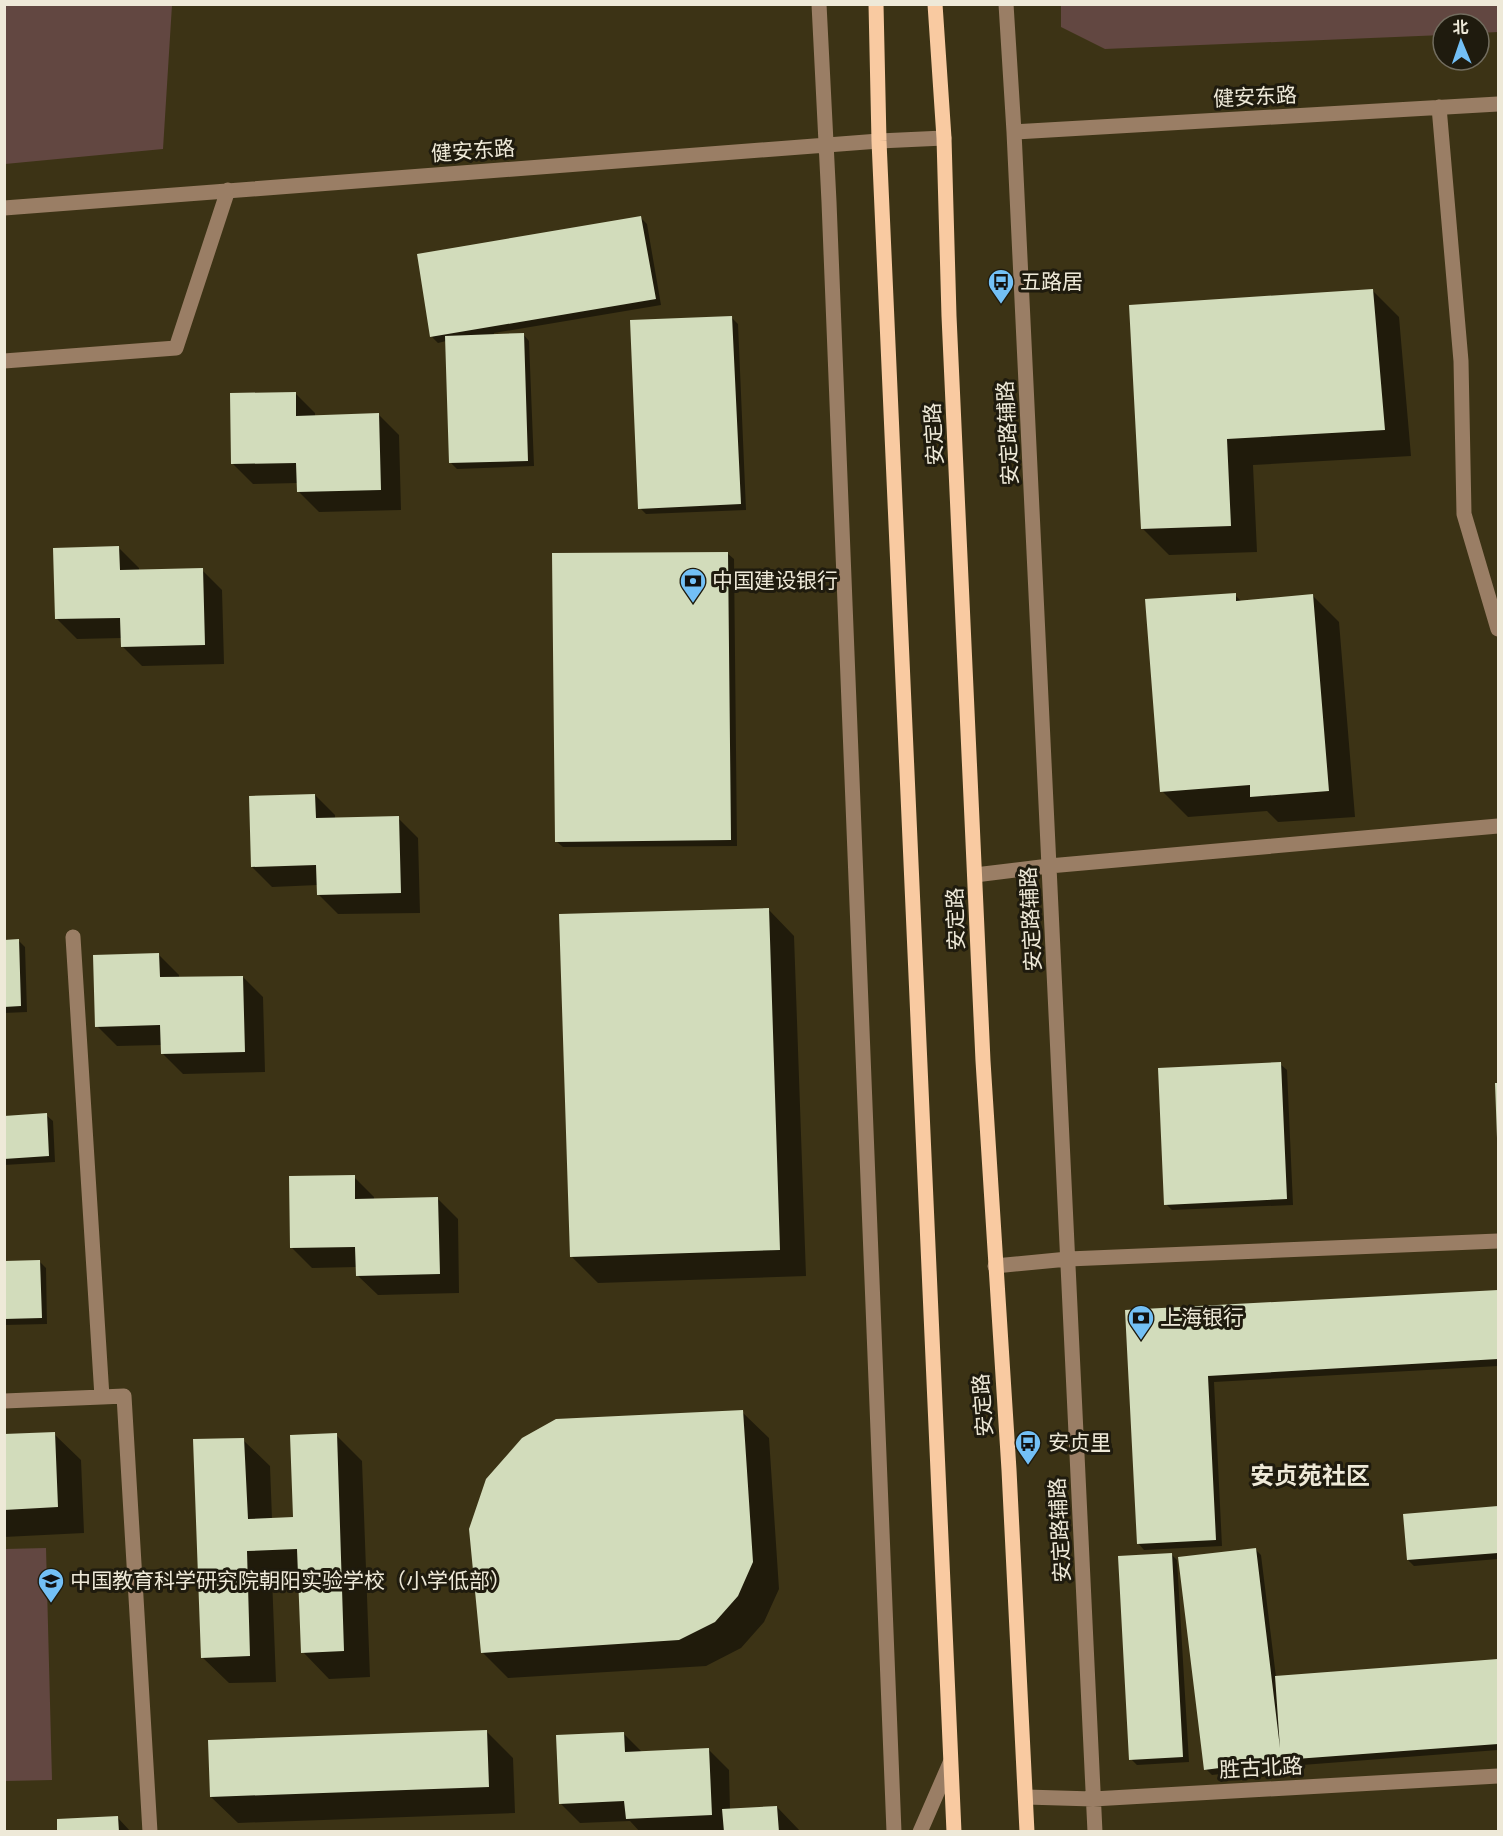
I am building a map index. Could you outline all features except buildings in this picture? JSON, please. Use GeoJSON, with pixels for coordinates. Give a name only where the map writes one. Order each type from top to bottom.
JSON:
{"type":"FeatureCollection","features":[{"type":"Feature","properties":{"kind":"main road","name":"安定路"},"geometry":{"type":"LineString","coordinates":[[876,4],[879,141],[954,1832]]}},
{"type":"Feature","properties":{"kind":"main road","name":"安定路"},"geometry":{"type":"LineString","coordinates":[[935,4],[944,138],[949,316],[983,1061],[1009,1470],[1027,1832]]}},
{"type":"Feature","properties":{"kind":"street"},"geometry":{"type":"LineString","coordinates":[[819,4],[827,145],[894,1832]]}},
{"type":"Feature","properties":{"kind":"street","name":"安定路辅路"},"geometry":{"type":"LineString","coordinates":[[1006,4],[1095,1832]]}},
{"type":"Feature","properties":{"kind":"street","name":"健安东路"},"geometry":{"type":"LineString","coordinates":[[1014,132],[1498,104]]}},
{"type":"Feature","properties":{"kind":"street"},"geometry":{"type":"LineString","coordinates":[[1439,108],[1461,361],[1464,514],[1498,629]]}},
{"type":"Feature","properties":{"kind":"street","name":"健安东路"},"geometry":{"type":"LineString","coordinates":[[4,208],[879,141],[944,138]]}},
{"type":"Feature","properties":{"kind":"street"},"geometry":{"type":"LineString","coordinates":[[4,361],[176,348],[228,190]]}},
{"type":"Feature","properties":{"kind":"street"},"geometry":{"type":"LineString","coordinates":[[975,875],[1049,866],[1498,826]]}},
{"type":"Feature","properties":{"kind":"street"},"geometry":{"type":"LineString","coordinates":[[73,937],[102,1397]]}},
{"type":"Feature","properties":{"kind":"street"},"geometry":{"type":"LineString","coordinates":[[995,1266],[1068,1259],[1498,1242]]}},
{"type":"Feature","properties":{"kind":"street"},"geometry":{"type":"LineString","coordinates":[[4,1401],[124,1396],[150,1832]]}},
{"type":"Feature","properties":{"kind":"street"},"geometry":{"type":"LineString","coordinates":[[920,1832],[950,1763]]}},
{"type":"Feature","properties":{"kind":"street","name":"胜古北路"},"geometry":{"type":"LineString","coordinates":[[1026,1797],[1093,1799],[1498,1776]]}},
{"type":"Feature","properties":{"kind":"shaded area"},"geometry":{"type":"Polygon","coordinates":[[[5,4],[172,5],[163,149],[5,164],[5,4]]]}},
{"type":"Feature","properties":{"kind":"shaded area"},"geometry":{"type":"Polygon","coordinates":[[[1061,5],[1498,5],[1498,32],[1491,32],[1491,12],[1431,12],[1431,35],[1105,49],[1061,27],[1061,5]]]}},
{"type":"Feature","properties":{"kind":"shaded area"},"geometry":{"type":"Polygon","coordinates":[[[46,1548],[52,1780],[5,1781],[5,1549],[46,1548]]]}},
{"type":"Feature","properties":{"kind":"place","name":"五路居"},"geometry":{"type":"Point","coordinates":[1001,305]}},
{"type":"Feature","properties":{"kind":"place","name":"中国建设银行"},"geometry":{"type":"Point","coordinates":[693,604]}},
{"type":"Feature","properties":{"kind":"place","name":"上海银行"},"geometry":{"type":"Point","coordinates":[1141,1341]}},
{"type":"Feature","properties":{"kind":"place","name":"安贞里"},"geometry":{"type":"Point","coordinates":[1028,1466]}},
{"type":"Feature","properties":{"kind":"place","name":"中国教育科学研究院朝阳实验学校（小学低部）"},"geometry":{"type":"Point","coordinates":[51,1604]}},
{"type":"Feature","properties":{"kind":"district","name":"安贞苑社区"},"geometry":{"type":"Point","coordinates":[1310,1476]}}]}
